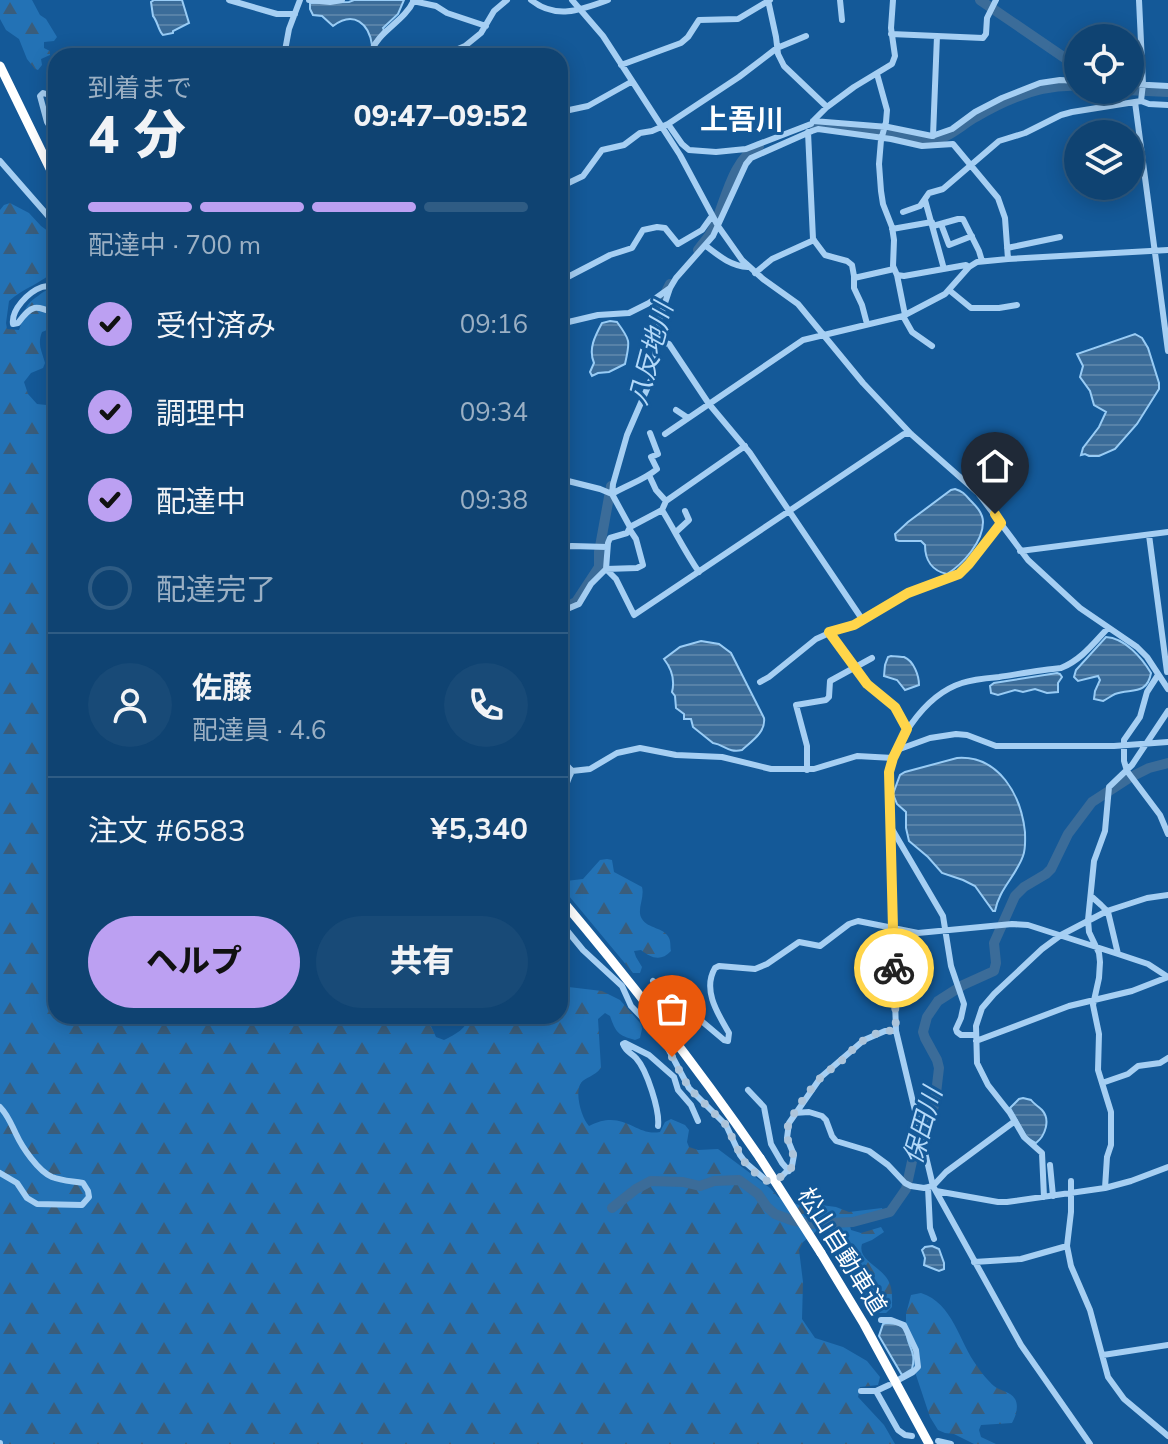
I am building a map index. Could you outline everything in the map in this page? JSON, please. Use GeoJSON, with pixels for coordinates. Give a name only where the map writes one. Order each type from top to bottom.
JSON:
{"type":"FeatureCollection","features":[{"type":"Feature","properties":{"kind":"highway"},"geometry":{"type":"LineString","coordinates":[[0,66],[48,165]]}},
{"type":"Feature","properties":{"kind":"highway","name":"松山自動車道"},"geometry":{"type":"LineString","coordinates":[[568,908],[679,1045],[760,1158],[821,1253],[934,1443]]}},
{"type":"Feature","properties":{"kind":"street"},"geometry":{"type":"LineString","coordinates":[[229,0],[277,14],[295,14]]}},
{"type":"Feature","properties":{"kind":"street"},"geometry":{"type":"LineString","coordinates":[[285,48],[300,0]]}},
{"type":"Feature","properties":{"kind":"street"},"geometry":{"type":"LineString","coordinates":[[309,0],[342,0]]}},
{"type":"Feature","properties":{"kind":"street"},"geometry":{"type":"LineString","coordinates":[[373,48],[414,0],[486,26]]}},
{"type":"Feature","properties":{"kind":"street"},"geometry":{"type":"LineString","coordinates":[[460,48],[481,33],[494,11],[507,0]]}},
{"type":"Feature","properties":{"kind":"street"},"geometry":{"type":"LineString","coordinates":[[531,0],[554,12],[581,10],[608,0]]}},
{"type":"Feature","properties":{"kind":"street"},"geometry":{"type":"LineString","coordinates":[[572,0],[603,36],[631,82],[689,150],[716,152],[746,149],[812,123],[885,127],[933,136],[952,129],[994,102],[1040,83],[1064,80]]}},
{"type":"Feature","properties":{"kind":"street"},"geometry":{"type":"LineString","coordinates":[[621,65],[681,43],[699,20],[738,19],[769,0],[779,57],[784,66],[827,107]]}},
{"type":"Feature","properties":{"kind":"street"},"geometry":{"type":"LineString","coordinates":[[840,0],[842,20]]}},
{"type":"Feature","properties":{"kind":"street"},"geometry":{"type":"LineString","coordinates":[[867,324],[854,288],[854,271],[850,263],[825,255],[814,240],[804,134],[827,107],[888,68],[894,60],[891,34],[893,0]]}},
{"type":"Feature","properties":{"kind":"street"},"geometry":{"type":"LineString","coordinates":[[1139,0],[1140,24]]}},
{"type":"Feature","properties":{"kind":"street"},"geometry":{"type":"LineString","coordinates":[[891,34],[983,38],[987,18],[994,6]]}},
{"type":"Feature","properties":{"kind":"street"},"geometry":{"type":"LineString","coordinates":[[568,183],[583,176],[602,150],[624,145],[640,133],[665,125],[777,48],[806,36]]}},
{"type":"Feature","properties":{"kind":"street"},"geometry":{"type":"LineString","coordinates":[[933,136],[937,36]]}},
{"type":"Feature","properties":{"kind":"street"},"geometry":{"type":"LineString","coordinates":[[877,74],[887,110],[879,164],[882,199],[892,229],[895,272],[904,315],[912,332],[932,346]]}},
{"type":"Feature","properties":{"kind":"street"},"geometry":{"type":"LineString","coordinates":[[568,110],[588,106],[631,82]]}},
{"type":"Feature","properties":{"kind":"street"},"geometry":{"type":"LineString","coordinates":[[1144,86],[1168,86]]}},
{"type":"Feature","properties":{"kind":"street"},"geometry":{"type":"LineString","coordinates":[[48,94],[40,96],[48,124]]}},
{"type":"Feature","properties":{"kind":"street"},"geometry":{"type":"LineString","coordinates":[[1144,102],[1168,105]]}},
{"type":"Feature","properties":{"kind":"street"},"geometry":{"type":"LineString","coordinates":[[903,212],[920,206],[929,193],[943,189],[995,143],[1025,133],[1061,115],[1115,104]]}},
{"type":"Feature","properties":{"kind":"street"},"geometry":{"type":"LineString","coordinates":[[1139,104],[1154,252],[1168,351]]}},
{"type":"Feature","properties":{"kind":"street"},"geometry":{"type":"LineString","coordinates":[[665,125],[712,216],[734,250],[752,270],[798,304],[863,383],[911,434],[978,493],[1036,568],[1080,608],[1137,647],[1168,689]]}},
{"type":"Feature","properties":{"kind":"street"},"geometry":{"type":"LineString","coordinates":[[612,494],[627,435],[653,375],[660,318],[670,288],[713,236],[741,172],[751,158],[818,129],[922,146],[953,144],[998,198],[1005,218],[1008,259]]}},
{"type":"Feature","properties":{"kind":"street"},"geometry":{"type":"LineString","coordinates":[[0,161],[48,216]]}},
{"type":"Feature","properties":{"kind":"street"},"geometry":{"type":"LineString","coordinates":[[925,200],[935,224],[949,245],[972,236]]}},
{"type":"Feature","properties":{"kind":"street"},"geometry":{"type":"LineString","coordinates":[[568,277],[610,255],[632,248],[643,230],[665,228],[678,244],[702,230],[712,216]]}},
{"type":"Feature","properties":{"kind":"street"},"geometry":{"type":"LineString","coordinates":[[892,229],[960,218],[965,222],[982,261]]}},
{"type":"Feature","properties":{"kind":"street"},"geometry":{"type":"LineString","coordinates":[[935,224],[944,269]]}},
{"type":"Feature","properties":{"kind":"street"},"geometry":{"type":"LineString","coordinates":[[1007,248],[1060,237]]}},
{"type":"Feature","properties":{"kind":"street"},"geometry":{"type":"LineString","coordinates":[[706,246],[726,261],[752,270],[814,240]]}},
{"type":"Feature","properties":{"kind":"street"},"geometry":{"type":"LineString","coordinates":[[665,434],[803,340],[904,315],[949,290],[969,267],[982,261],[1168,250]]}},
{"type":"Feature","properties":{"kind":"street"},"geometry":{"type":"LineString","coordinates":[[854,278],[895,272],[904,276],[969,267]]}},
{"type":"Feature","properties":{"kind":"street"},"geometry":{"type":"LineString","coordinates":[[48,287],[41,287],[23,301],[11,321],[18,323],[32,308],[48,311]]}},
{"type":"Feature","properties":{"kind":"street"},"geometry":{"type":"LineString","coordinates":[[568,321],[629,313],[670,288]]}},
{"type":"Feature","properties":{"kind":"street"},"geometry":{"type":"LineString","coordinates":[[949,290],[971,308],[1017,305]]}},
{"type":"Feature","properties":{"kind":"street"},"geometry":{"type":"LineString","coordinates":[[658,341],[669,344],[709,404],[745,446],[862,619]]}},
{"type":"Feature","properties":{"kind":"street"},"geometry":{"type":"LineString","coordinates":[[676,410],[688,418]]}},
{"type":"Feature","properties":{"kind":"street"},"geometry":{"type":"LineString","coordinates":[[612,494],[657,469],[651,457],[658,454],[650,433]]}},
{"type":"Feature","properties":{"kind":"street"},"geometry":{"type":"LineString","coordinates":[[606,569],[616,579],[634,615],[904,434],[911,434]]}},
{"type":"Feature","properties":{"kind":"street"},"geometry":{"type":"LineString","coordinates":[[568,610],[579,604],[591,584],[606,569],[610,538],[627,533],[630,528],[662,510],[666,501],[745,446]]}},
{"type":"Feature","properties":{"kind":"street"},"geometry":{"type":"LineString","coordinates":[[649,475],[666,501]]}},
{"type":"Feature","properties":{"kind":"street"},"geometry":{"type":"LineString","coordinates":[[568,481],[612,494],[636,539],[643,565],[606,569]]}},
{"type":"Feature","properties":{"kind":"street"},"geometry":{"type":"LineString","coordinates":[[662,510],[699,572]]}},
{"type":"Feature","properties":{"kind":"street"},"geometry":{"type":"LineString","coordinates":[[676,532],[689,520],[685,511]]}},
{"type":"Feature","properties":{"kind":"street"},"geometry":{"type":"LineString","coordinates":[[760,682],[816,639],[854,625],[908,593],[959,574],[1001,523]]}},
{"type":"Feature","properties":{"kind":"street"},"geometry":{"type":"LineString","coordinates":[[1020,551],[1168,532]]}},
{"type":"Feature","properties":{"kind":"street"},"geometry":{"type":"LineString","coordinates":[[1149,535],[1168,672],[1147,692],[1140,717],[1123,745],[1124,761],[1127,771],[1160,815],[1168,834]]}},
{"type":"Feature","properties":{"kind":"street"},"geometry":{"type":"LineString","coordinates":[[568,546],[607,547]]}},
{"type":"Feature","properties":{"kind":"street"},"geometry":{"type":"LineString","coordinates":[[934,1239],[930,1228],[932,1188],[896,1031],[888,784],[893,758],[907,729],[923,709],[952,687],[973,680],[1061,668],[1078,660],[1108,628]]}},
{"type":"Feature","properties":{"kind":"street"},"geometry":{"type":"LineString","coordinates":[[829,632],[867,684],[895,707],[907,729]]}},
{"type":"Feature","properties":{"kind":"street"},"geometry":{"type":"LineString","coordinates":[[807,770],[807,746],[796,705],[826,700],[830,693],[830,681],[872,658]]}},
{"type":"Feature","properties":{"kind":"street"},"geometry":{"type":"LineString","coordinates":[[1105,1188],[1111,1145],[1111,1112],[1098,1070],[1099,1034],[1093,1011],[1100,971],[1100,956],[1089,932],[1088,921],[1094,861],[1105,831],[1109,790],[1127,771],[1168,711]]}},
{"type":"Feature","properties":{"kind":"street"},"geometry":{"type":"LineString","coordinates":[[897,750],[930,738],[956,734],[996,746],[1168,742]]}},
{"type":"Feature","properties":{"kind":"street"},"geometry":{"type":"LineString","coordinates":[[568,773],[590,769],[617,753],[640,748],[676,755],[722,757],[760,768],[807,770],[857,756],[893,758]]}},
{"type":"Feature","properties":{"kind":"street"},"geometry":{"type":"LineString","coordinates":[[568,767],[572,771]]}},
{"type":"Feature","properties":{"kind":"street"},"geometry":{"type":"LineString","coordinates":[[568,781],[572,771]]}},
{"type":"Feature","properties":{"kind":"street"},"geometry":{"type":"LineString","coordinates":[[653,981],[728,1041],[729,1033],[710,992],[711,975],[715,968],[761,967],[795,943],[820,946],[849,924],[858,921],[918,933],[946,931],[1002,925],[1028,925],[1148,964],[1168,977],[1132,991],[1069,1006],[1003,1033],[976,1038],[961,1035],[956,1029],[964,1004],[951,966],[946,931],[941,910],[890,826]]}},
{"type":"Feature","properties":{"kind":"street"},"geometry":{"type":"LineString","coordinates":[[1044,1197],[1042,1153],[1028,1142],[988,1085],[977,1063],[979,1016],[987,1002],[1061,935],[1107,911],[1147,898],[1168,895]]}},
{"type":"Feature","properties":{"kind":"street"},"geometry":{"type":"LineString","coordinates":[[1091,896],[1107,911],[1118,954]]}},
{"type":"Feature","properties":{"kind":"street"},"geometry":{"type":"LineString","coordinates":[[568,932],[618,982],[660,1034],[689,1088],[726,1125],[751,1170],[767,1181],[780,1178],[792,1166],[794,1155],[787,1130],[794,1113],[821,1077],[864,1040],[880,1033],[896,1031]]}},
{"type":"Feature","properties":{"kind":"street"},"geometry":{"type":"LineString","coordinates":[[667,1002],[676,1001]]}},
{"type":"Feature","properties":{"kind":"street"},"geometry":{"type":"LineString","coordinates":[[658,1126],[653,1090],[638,1061],[625,1050],[623,1044],[649,1055],[674,1077],[678,1090],[691,1105],[698,1121]]}},
{"type":"Feature","properties":{"kind":"street"},"geometry":{"type":"LineString","coordinates":[[1102,1083],[1128,1074],[1138,1066],[1160,1063],[1168,1058]]}},
{"type":"Feature","properties":{"kind":"street"},"geometry":{"type":"LineString","coordinates":[[676,1083],[689,1088]]}},
{"type":"Feature","properties":{"kind":"street"},"geometry":{"type":"LineString","coordinates":[[748,1090],[764,1107],[771,1144],[789,1171]]}},
{"type":"Feature","properties":{"kind":"street"},"geometry":{"type":"LineString","coordinates":[[0,1107],[26,1151],[45,1173],[64,1181],[83,1183],[89,1197],[82,1205],[37,1204],[27,1198],[17,1183],[0,1173]]}},
{"type":"Feature","properties":{"kind":"street"},"geometry":{"type":"LineString","coordinates":[[794,1113],[809,1112],[822,1116],[836,1141],[862,1148],[882,1159],[905,1183],[998,1202],[1105,1188],[1168,1167]]}},
{"type":"Feature","properties":{"kind":"street"},"geometry":{"type":"LineString","coordinates":[[932,1188],[946,1172],[1015,1121]]}},
{"type":"Feature","properties":{"kind":"street"},"geometry":{"type":"LineString","coordinates":[[1050,1165],[1053,1196]]}},
{"type":"Feature","properties":{"kind":"street"},"geometry":{"type":"LineString","coordinates":[[1071,1181],[1067,1246],[1071,1266],[1090,1310],[1108,1377],[1118,1392],[1168,1436]]}},
{"type":"Feature","properties":{"kind":"street"},"geometry":{"type":"LineString","coordinates":[[932,1188],[1021,1345],[1090,1444]]}},
{"type":"Feature","properties":{"kind":"street"},"geometry":{"type":"LineString","coordinates":[[974,1262],[1021,1259],[1067,1246]]}},
{"type":"Feature","properties":{"kind":"street"},"geometry":{"type":"LineString","coordinates":[[881,1320],[904,1325],[916,1350],[918,1367],[900,1379]]}},
{"type":"Feature","properties":{"kind":"street"},"geometry":{"type":"LineString","coordinates":[[1103,1355],[1168,1345]]}},
{"type":"Feature","properties":{"kind":"street"},"geometry":{"type":"LineString","coordinates":[[861,1391],[876,1391],[889,1385]]}},
{"type":"Feature","properties":{"kind":"street"},"geometry":{"type":"LineString","coordinates":[[876,1391],[898,1430],[912,1436]]}},
{"type":"Feature","properties":{"kind":"street"},"geometry":{"type":"LineString","coordinates":[[934,1443],[951,1444]]}},
{"type":"Feature","properties":{"kind":"green space"},"geometry":{"type":"Polygon","coordinates":[[[0,0],[32,0],[57,37],[54,41],[44,42],[48,56],[41,59],[42,65],[38,70],[27,59],[19,39],[6,30],[0,19],[0,0]]]}},
{"type":"Feature","properties":{"kind":"green space"},"geometry":{"type":"Polygon","coordinates":[[[10,203],[29,213],[48,231],[48,276],[9,301],[6,323],[7,329],[19,330],[29,304],[48,290],[48,331],[42,332],[40,344],[45,363],[24,382],[28,394],[37,404],[48,405],[48,1024],[431,1024],[436,1037],[444,1040],[466,1024],[568,1024],[568,987],[602,991],[620,1000],[642,1029],[640,1038],[635,1040],[621,1035],[605,1013],[598,1019],[601,1068],[583,1081],[578,1093],[589,1126],[611,1120],[643,1131],[660,1132],[665,1122],[671,1119],[689,1130],[689,1147],[718,1149],[778,1197],[799,1205],[836,1207],[849,1212],[882,1208],[884,1213],[879,1219],[850,1226],[851,1230],[861,1233],[881,1227],[884,1232],[862,1244],[861,1250],[888,1280],[892,1307],[886,1313],[878,1313],[871,1308],[830,1232],[819,1229],[803,1242],[799,1250],[803,1282],[802,1319],[815,1338],[843,1347],[867,1361],[880,1377],[878,1385],[860,1387],[858,1397],[884,1425],[895,1444],[0,1444],[0,210],[10,203]]]}},
{"type":"Feature","properties":{"kind":"green space"},"geometry":{"type":"Polygon","coordinates":[[[600,860],[612,860],[614,872],[642,887],[642,919],[667,934],[670,940],[671,951],[664,957],[656,958],[641,950],[634,951],[642,967],[640,973],[633,973],[568,895],[568,881],[583,879],[600,860]]]}},
{"type":"Feature","properties":{"kind":"green space"},"geometry":{"type":"Polygon","coordinates":[[[921,1293],[941,1305],[948,1314],[987,1379],[1015,1399],[1017,1405],[1012,1423],[981,1425],[981,1437],[996,1444],[974,1444],[945,1433],[938,1430],[930,1417],[906,1336],[906,1314],[911,1295],[921,1293]]]}},
{"type":"Feature","properties":{"kind":"shaded area"},"geometry":{"type":"Polygon","coordinates":[[[182,0],[189,23],[163,35],[153,16],[151,2],[182,0]]]}},
{"type":"Feature","properties":{"kind":"shaded area"},"geometry":{"type":"Polygon","coordinates":[[[404,0],[398,14],[383,28],[372,45],[368,31],[354,19],[333,26],[322,16],[313,15],[310,9],[310,3],[404,0]]]}},
{"type":"Feature","properties":{"kind":"shaded area"},"geometry":{"type":"Polygon","coordinates":[[[617,322],[627,338],[625,364],[592,376],[593,343],[602,323],[617,322]]]}},
{"type":"Feature","properties":{"kind":"shaded area"},"geometry":{"type":"Polygon","coordinates":[[[1135,334],[1142,338],[1148,348],[1159,389],[1137,424],[1115,449],[1099,456],[1081,455],[1106,412],[1094,405],[1090,391],[1080,377],[1083,366],[1077,354],[1135,334]]]}},
{"type":"Feature","properties":{"kind":"shaded area"},"geometry":{"type":"Polygon","coordinates":[[[955,489],[977,507],[983,522],[980,537],[971,552],[947,574],[930,564],[921,541],[899,541],[895,534],[955,489]]]}},
{"type":"Feature","properties":{"kind":"shaded area"},"geometry":{"type":"Polygon","coordinates":[[[1106,637],[1126,645],[1151,673],[1142,688],[1115,694],[1103,701],[1094,699],[1100,680],[1098,676],[1078,681],[1074,677],[1076,670],[1106,637]]]}},
{"type":"Feature","properties":{"kind":"shaded area"},"geometry":{"type":"Polygon","coordinates":[[[701,641],[719,644],[731,653],[764,718],[761,732],[742,750],[730,750],[713,743],[693,727],[691,719],[684,719],[684,714],[676,708],[672,674],[664,659],[680,647],[701,641]]]}},
{"type":"Feature","properties":{"kind":"shaded area"},"geometry":{"type":"Polygon","coordinates":[[[891,656],[904,657],[911,662],[919,685],[905,690],[897,680],[884,676],[885,665],[891,656]]]}},
{"type":"Feature","properties":{"kind":"shaded area"},"geometry":{"type":"Polygon","coordinates":[[[1057,673],[1062,677],[1058,692],[1047,693],[1035,689],[998,695],[991,693],[990,686],[994,683],[1057,673]]]}},
{"type":"Feature","properties":{"kind":"shaded area"},"geometry":{"type":"Polygon","coordinates":[[[957,758],[985,763],[996,770],[1013,792],[1023,818],[1024,853],[995,911],[975,886],[942,873],[909,841],[906,812],[897,804],[893,794],[900,775],[905,772],[957,758]]]}},
{"type":"Feature","properties":{"kind":"shaded area"},"geometry":{"type":"Polygon","coordinates":[[[1023,1098],[1031,1100],[1045,1114],[1044,1132],[1036,1143],[1027,1138],[1010,1108],[1023,1098]]]}},
{"type":"Feature","properties":{"kind":"shaded area"},"geometry":{"type":"Polygon","coordinates":[[[932,1246],[939,1249],[944,1263],[944,1269],[939,1271],[924,1265],[922,1250],[932,1246]]]}},
{"type":"Feature","properties":{"kind":"shaded area"},"geometry":{"type":"Polygon","coordinates":[[[886,1323],[898,1324],[906,1330],[913,1363],[912,1369],[902,1375],[879,1336],[886,1323]]]}},
{"type":"Feature","properties":{"kind":"waterway"},"geometry":{"type":"LineString","coordinates":[[980,0],[1064,57]]}},
{"type":"Feature","properties":{"kind":"waterway","name":"八反地川"},"geometry":{"type":"LineString","coordinates":[[814,125],[874,129],[925,141],[933,140],[946,136],[1012,99],[1038,90],[1064,86]]}},
{"type":"Feature","properties":{"kind":"waterway","name":"八反地川"},"geometry":{"type":"LineString","coordinates":[[1144,91],[1168,92]]}},
{"type":"Feature","properties":{"kind":"waterway","name":"八反地川"},"geometry":{"type":"LineString","coordinates":[[698,250],[713,229],[736,171],[750,152],[759,146]]}},
{"type":"Feature","properties":{"kind":"waterway","name":"八反地川"},"geometry":{"type":"LineString","coordinates":[[657,325],[662,300],[670,284]]}},
{"type":"Feature","properties":{"kind":"waterway","name":"八反地川"},"geometry":{"type":"LineString","coordinates":[[568,606],[576,602],[599,567],[611,486]]}},
{"type":"Feature","properties":{"kind":"waterway","name":"保田川"},"geometry":{"type":"LineString","coordinates":[[1133,776],[1168,763]]}},
{"type":"Feature","properties":{"kind":"waterway","name":"保田川"},"geometry":{"type":"LineString","coordinates":[[612,1208],[651,1181],[700,1186],[714,1181],[739,1180],[758,1194],[775,1214],[791,1220],[810,1224],[853,1222],[890,1212],[906,1189],[916,1143],[935,1102],[939,1068],[923,1032],[927,1017],[938,1001],[994,971],[994,943],[1015,896],[1051,869],[1068,834],[1092,802],[1129,778]]}},
{"type":"Feature","properties":{"kind":"tunnel"},"geometry":{"type":"LineString","coordinates":[[643,1008],[667,1002]]}},
{"type":"Feature","properties":{"kind":"way so far"},"geometry":{"type":"LineString","coordinates":[[672,1057],[689,1088],[726,1125],[751,1170],[767,1181],[780,1178],[789,1171],[794,1161],[787,1138],[791,1118],[821,1077],[864,1040],[885,1031],[896,1031],[894,968]]}},
{"type":"Feature","properties":{"kind":"district","name":"上吾川"},"geometry":{"type":"Point","coordinates":[742,120]}},
{"type":"Feature","properties":{"kind":"route"},"geometry":{"type":"LineString","coordinates":[[894,968],[888,784],[893,758],[907,729],[891,702],[867,684],[829,632],[854,625],[908,593],[959,574],[1001,523],[995,514]]}}]}
